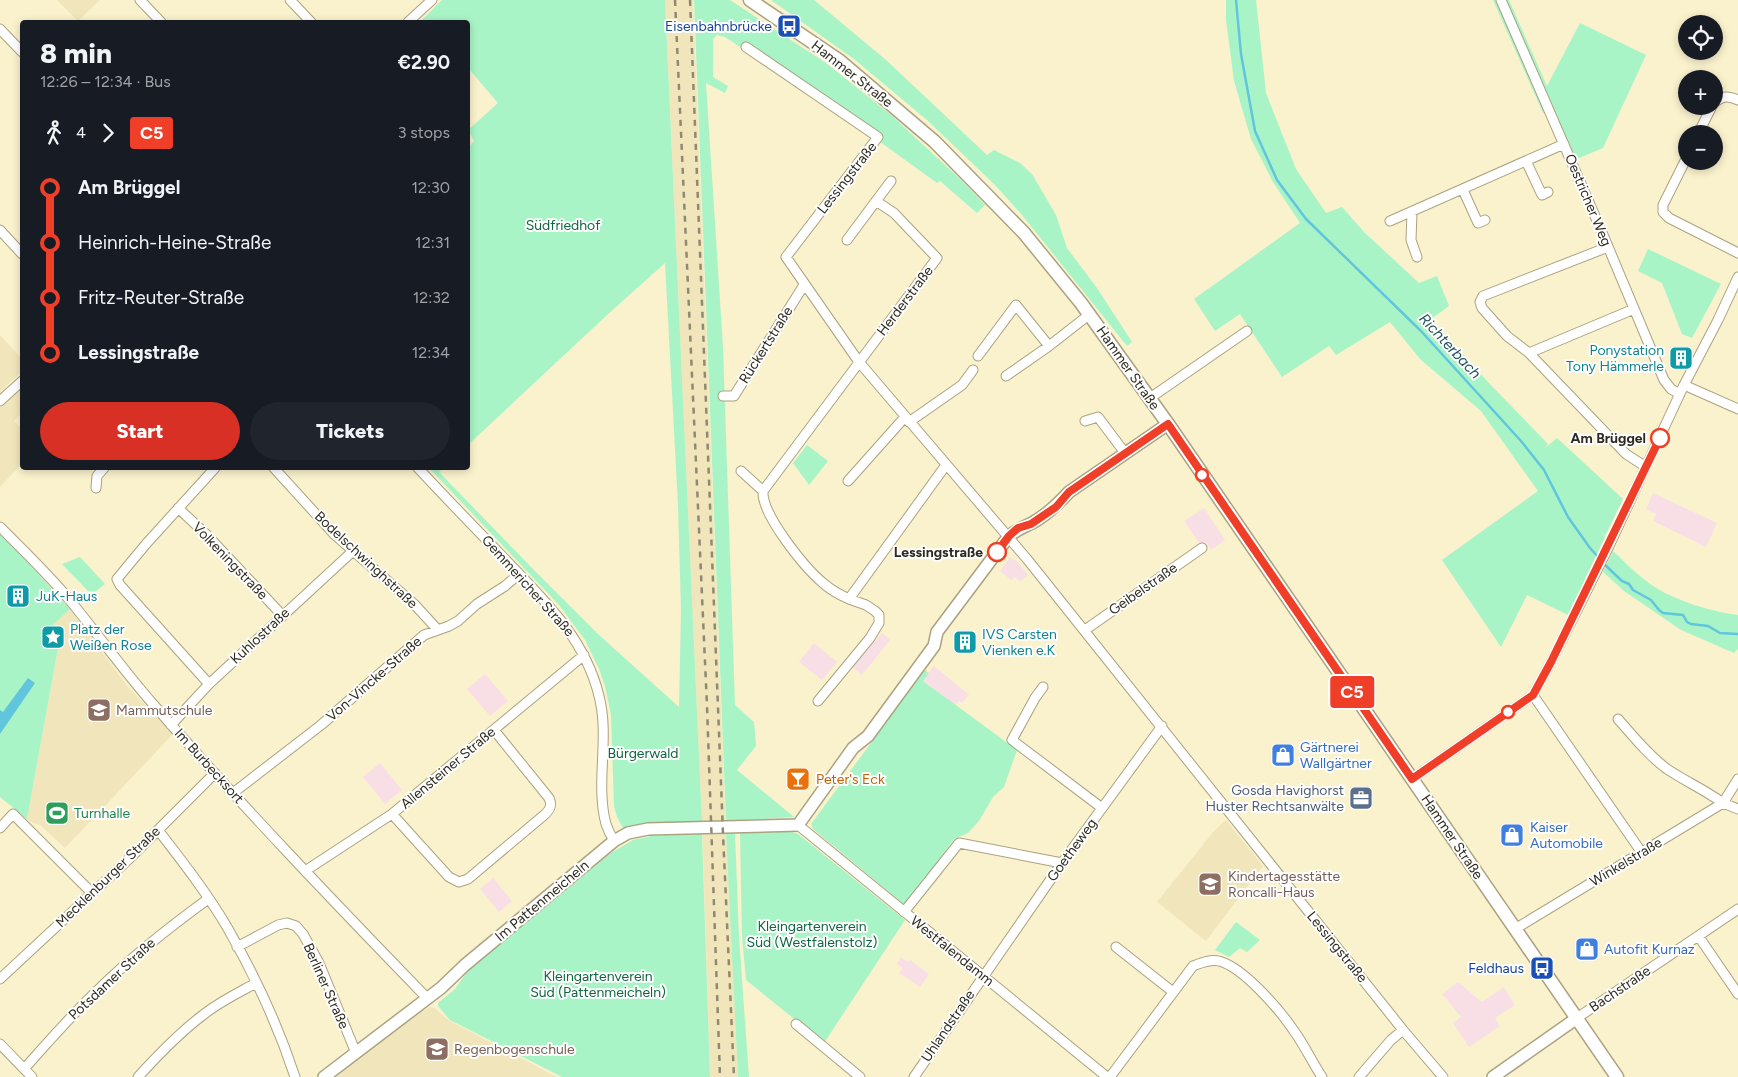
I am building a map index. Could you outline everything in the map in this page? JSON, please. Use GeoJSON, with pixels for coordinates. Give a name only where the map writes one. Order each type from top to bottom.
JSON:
{"type":"FeatureCollection","features":[{"type":"Feature","properties":{"kind":"main road","name":"Hammer Straße"},"geometry":{"type":"LineString","coordinates":[[750,0],[840,61],[936,142],[1024,233],[1090,314],[1168,424],[1617,1077]]}},
{"type":"Feature","properties":{"kind":"street"},"geometry":{"type":"LineString","coordinates":[[140,0],[160,20]]}},
{"type":"Feature","properties":{"kind":"street"},"geometry":{"type":"LineString","coordinates":[[290,0],[309,20]]}},
{"type":"Feature","properties":{"kind":"street"},"geometry":{"type":"LineString","coordinates":[[410,20],[432,0]]}},
{"type":"Feature","properties":{"kind":"street","name":"Oestricher Weg"},"geometry":{"type":"LineString","coordinates":[[1501,0],[1664,380],[1671,389],[1682,389]]}},
{"type":"Feature","properties":{"kind":"street"},"geometry":{"type":"LineString","coordinates":[[0,29],[20,50]]}},
{"type":"Feature","properties":{"kind":"street","name":"Lessingstraße"},"geometry":{"type":"LineString","coordinates":[[746,47],[878,137],[786,257],[804,285],[860,362],[907,420],[1009,536],[1403,1030],[1443,1077]]}},
{"type":"Feature","properties":{"kind":"street"},"geometry":{"type":"LineString","coordinates":[[1723,97],[1730,96],[1738,100]]}},
{"type":"Feature","properties":{"kind":"street"},"geometry":{"type":"LineString","coordinates":[[1390,221],[1564,144]]}},
{"type":"Feature","properties":{"kind":"street"},"geometry":{"type":"LineString","coordinates":[[1526,161],[1542,195]]}},
{"type":"Feature","properties":{"kind":"street"},"geometry":{"type":"LineString","coordinates":[[1680,170],[1664,205],[1664,212],[1669,218],[1738,253]]}},
{"type":"Feature","properties":{"kind":"street"},"geometry":{"type":"LineString","coordinates":[[847,240],[891,181]]}},
{"type":"Feature","properties":{"kind":"street"},"geometry":{"type":"LineString","coordinates":[[1462,190],[1478,223]]}},
{"type":"Feature","properties":{"kind":"street","name":"Herderstraße"},"geometry":{"type":"LineString","coordinates":[[860,362],[937,258],[894,214],[876,201]]}},
{"type":"Feature","properties":{"kind":"street"},"geometry":{"type":"LineString","coordinates":[[1412,212],[1411,240],[1417,257]]}},
{"type":"Feature","properties":{"kind":"street"},"geometry":{"type":"LineString","coordinates":[[0,230],[20,252]]}},
{"type":"Feature","properties":{"kind":"street"},"geometry":{"type":"LineString","coordinates":[[1608,247],[1483,296],[1480,302],[1482,308],[1507,336],[1529,353],[1626,454],[1646,467]]}},
{"type":"Feature","properties":{"kind":"street"},"geometry":{"type":"LineString","coordinates":[[1412,779],[1533,695],[1599,566],[1682,389],[1738,277]]}},
{"type":"Feature","properties":{"kind":"street","name":"Rückertstraße"},"geometry":{"type":"LineString","coordinates":[[723,396],[734,396],[804,285]]}},
{"type":"Feature","properties":{"kind":"street"},"geometry":{"type":"LineString","coordinates":[[978,356],[1016,305],[1048,346]]}},
{"type":"Feature","properties":{"kind":"street"},"geometry":{"type":"LineString","coordinates":[[1529,353],[1634,309]]}},
{"type":"Feature","properties":{"kind":"street"},"geometry":{"type":"LineString","coordinates":[[1006,376],[1090,314]]}},
{"type":"Feature","properties":{"kind":"street"},"geometry":{"type":"LineString","coordinates":[[1150,398],[1247,331]]}},
{"type":"Feature","properties":{"kind":"street"},"geometry":{"type":"LineString","coordinates":[[818,701],[870,638],[879,622],[879,616],[875,610],[866,605],[837,593],[823,583],[806,566],[771,516],[763,501],[763,491],[860,362]]}},
{"type":"Feature","properties":{"kind":"street"},"geometry":{"type":"LineString","coordinates":[[848,482],[907,420],[962,385],[973,370]]}},
{"type":"Feature","properties":{"kind":"street"},"geometry":{"type":"LineString","coordinates":[[0,401],[20,382]]}},
{"type":"Feature","properties":{"kind":"street"},"geometry":{"type":"LineString","coordinates":[[1682,389],[1738,409]]}},
{"type":"Feature","properties":{"kind":"street"},"geometry":{"type":"LineString","coordinates":[[1085,421],[1098,417],[1125,453]]}},
{"type":"Feature","properties":{"kind":"street"},"geometry":{"type":"LineString","coordinates":[[798,825],[853,748],[868,736],[892,704],[934,646],[937,632],[1009,536],[1018,528],[1031,524],[1056,507],[1069,492],[1125,453],[1133,450],[1168,424]]}},
{"type":"Feature","properties":{"kind":"street"},"geometry":{"type":"LineString","coordinates":[[849,599],[946,465]]}},
{"type":"Feature","properties":{"kind":"street"},"geometry":{"type":"LineString","coordinates":[[96,488],[97,476],[102,470]]}},
{"type":"Feature","properties":{"kind":"street"},"geometry":{"type":"LineString","coordinates":[[209,684],[117,581],[178,508],[213,470]]}},
{"type":"Feature","properties":{"kind":"street","name":"Bodelschwinghstraße"},"geometry":{"type":"LineString","coordinates":[[276,470],[334,534],[415,605],[437,629]]}},
{"type":"Feature","properties":{"kind":"street","name":"Gemmericher Straße"},"geometry":{"type":"LineString","coordinates":[[420,470],[565,623],[584,655],[596,684],[602,713],[603,807],[606,827],[614,841]]}},
{"type":"Feature","properties":{"kind":"street"},"geometry":{"type":"LineString","coordinates":[[741,472],[763,491]]}},
{"type":"Feature","properties":{"kind":"street","name":"Volkeningstraße"},"geometry":{"type":"LineString","coordinates":[[178,508],[207,535],[282,616]]}},
{"type":"Feature","properties":{"kind":"street","name":"Im Burbecksort"},"geometry":{"type":"LineString","coordinates":[[0,527],[67,597],[130,678],[233,793],[427,998]]}},
{"type":"Feature","properties":{"kind":"street","name":"Geibelstraße"},"geometry":{"type":"LineString","coordinates":[[1085,630],[1202,548]]}},
{"type":"Feature","properties":{"kind":"street","name":"Kuhlostraße"},"geometry":{"type":"LineString","coordinates":[[171,724],[209,684],[353,551]]}},
{"type":"Feature","properties":{"kind":"street","name":"Von-Vincke-Straße"},"geometry":{"type":"LineString","coordinates":[[233,793],[321,725],[424,635],[458,621],[477,604],[520,574]]}},
{"type":"Feature","properties":{"kind":"street","name":"Allensteiner Straße"},"geometry":{"type":"LineString","coordinates":[[305,871],[392,814],[584,655]]}},
{"type":"Feature","properties":{"kind":"street"},"geometry":{"type":"LineString","coordinates":[[1043,687],[1012,740],[1102,808]]}},
{"type":"Feature","properties":{"kind":"street"},"geometry":{"type":"LineString","coordinates":[[1533,695],[1642,853]]}},
{"type":"Feature","properties":{"kind":"street"},"geometry":{"type":"LineString","coordinates":[[1618,719],[1649,753],[1665,767],[1710,793],[1723,803],[1738,809]]}},
{"type":"Feature","properties":{"kind":"street","name":"Goetheweg"},"geometry":{"type":"LineString","coordinates":[[983,976],[1162,726]]}},
{"type":"Feature","properties":{"kind":"street"},"geometry":{"type":"LineString","coordinates":[[392,814],[449,877],[459,882],[468,879],[543,816],[550,809],[551,805],[549,798],[494,730]]}},
{"type":"Feature","properties":{"kind":"street","name":"Mecklenburger Straße"},"geometry":{"type":"LineString","coordinates":[[0,979],[158,830],[215,773]]}},
{"type":"Feature","properties":{"kind":"street"},"geometry":{"type":"LineString","coordinates":[[1723,803],[1738,779]]}},
{"type":"Feature","properties":{"kind":"street","name":"Winkelstraße"},"geometry":{"type":"LineString","coordinates":[[1515,929],[1723,803]]}},
{"type":"Feature","properties":{"kind":"street"},"geometry":{"type":"LineString","coordinates":[[0,828],[13,814],[92,893]]}},
{"type":"Feature","properties":{"kind":"street","name":"Im Pattenmeicheln"},"geometry":{"type":"LineString","coordinates":[[324,1077],[427,998],[614,841],[628,834],[648,829],[798,825]]}},
{"type":"Feature","properties":{"kind":"street","name":"Westfalendamm"},"geometry":{"type":"LineString","coordinates":[[798,825],[1108,1077]]}},
{"type":"Feature","properties":{"kind":"street"},"geometry":{"type":"LineString","coordinates":[[158,830],[208,899],[237,947],[274,1020],[295,1077]]}},
{"type":"Feature","properties":{"kind":"street"},"geometry":{"type":"LineString","coordinates":[[904,912],[959,843],[1062,864]]}},
{"type":"Feature","properties":{"kind":"street","name":"Potsdamer Straße"},"geometry":{"type":"LineString","coordinates":[[24,1068],[90,996],[166,930],[208,899]]}},
{"type":"Feature","properties":{"kind":"street","name":"Bachstraße"},"geometry":{"type":"LineString","coordinates":[[1577,1018],[1736,914]]}},
{"type":"Feature","properties":{"kind":"street","name":"Berliner Straße"},"geometry":{"type":"LineString","coordinates":[[237,947],[278,925],[287,923],[296,926],[303,934],[319,963],[356,1053]]}},
{"type":"Feature","properties":{"kind":"street"},"geometry":{"type":"LineString","coordinates":[[1699,937],[1738,994]]}},
{"type":"Feature","properties":{"kind":"street"},"geometry":{"type":"LineString","coordinates":[[1116,947],[1173,992]]}},
{"type":"Feature","properties":{"kind":"street"},"geometry":{"type":"LineString","coordinates":[[1108,1077],[1193,966],[1206,961],[1218,960],[1229,965],[1259,989],[1272,1003],[1294,1030],[1322,1077]]}},
{"type":"Feature","properties":{"kind":"street","name":"Uhlandstraße"},"geometry":{"type":"LineString","coordinates":[[914,1077],[983,976]]}},
{"type":"Feature","properties":{"kind":"street"},"geometry":{"type":"LineString","coordinates":[[138,1077],[167,1046],[203,1014],[256,983]]}},
{"type":"Feature","properties":{"kind":"street"},"geometry":{"type":"LineString","coordinates":[[1493,1077],[1577,1018]]}},
{"type":"Feature","properties":{"kind":"street"},"geometry":{"type":"LineString","coordinates":[[796,1024],[860,1077]]}},
{"type":"Feature","properties":{"kind":"street"},"geometry":{"type":"LineString","coordinates":[[1359,1077],[1391,1040],[1403,1030]]}},
{"type":"Feature","properties":{"kind":"street"},"geometry":{"type":"LineString","coordinates":[[0,1044],[32,1077]]}},
{"type":"Feature","properties":{"kind":"shaded area"},"geometry":{"type":"Polygon","coordinates":[[[57,0],[100,0],[79,20],[57,0]]]}},
{"type":"Feature","properties":{"kind":"shaded area"},"geometry":{"type":"Polygon","coordinates":[[[665,0],[693,0],[726,833],[738,1077],[710,1077],[702,822],[665,0]]]}},
{"type":"Feature","properties":{"kind":"shaded area"},"geometry":{"type":"Polygon","coordinates":[[[0,335],[20,357],[20,373],[0,392],[0,335]]]}},
{"type":"Feature","properties":{"kind":"shaded area"},"geometry":{"type":"Polygon","coordinates":[[[20,388],[20,414],[14,421],[20,427],[20,465],[0,487],[0,406],[20,388]]]}},
{"type":"Feature","properties":{"kind":"shaded area"},"geometry":{"type":"Polygon","coordinates":[[[1653,493],[1717,523],[1706,547],[1653,521],[1656,514],[1646,509],[1653,493]]]}},
{"type":"Feature","properties":{"kind":"shaded area"},"geometry":{"type":"Polygon","coordinates":[[[1204,508],[1225,540],[1211,550],[1206,542],[1201,546],[1184,521],[1204,508]]]}},
{"type":"Feature","properties":{"kind":"shaded area"},"geometry":{"type":"Polygon","coordinates":[[[1010,557],[1018,562],[1028,575],[1020,582],[1015,577],[1011,580],[1000,571],[1010,557]]]}},
{"type":"Feature","properties":{"kind":"shaded area","name":"Mammutschule"},"geometry":{"type":"Polygon","coordinates":[[[70,609],[128,687],[173,734],[65,848],[40,825],[27,819],[60,637],[51,626],[70,609]]]}},
{"type":"Feature","properties":{"kind":"shaded area"},"geometry":{"type":"Polygon","coordinates":[[[882,633],[890,640],[862,675],[853,667],[882,633]]]}},
{"type":"Feature","properties":{"kind":"shaded area"},"geometry":{"type":"Polygon","coordinates":[[[814,643],[837,662],[822,680],[799,662],[814,643]]]}},
{"type":"Feature","properties":{"kind":"shaded area"},"geometry":{"type":"Polygon","coordinates":[[[934,666],[969,695],[962,703],[959,701],[955,705],[923,680],[934,666]]]}},
{"type":"Feature","properties":{"kind":"shaded area"},"geometry":{"type":"Polygon","coordinates":[[[485,674],[508,701],[490,716],[467,689],[485,674]]]}},
{"type":"Feature","properties":{"kind":"shaded area"},"geometry":{"type":"Polygon","coordinates":[[[380,763],[402,790],[385,804],[363,777],[380,763]]]}},
{"type":"Feature","properties":{"kind":"shaded area","name":"Kindertagesstätte Roncalli-Haus"},"geometry":{"type":"Polygon","coordinates":[[[1226,820],[1263,866],[1206,941],[1157,902],[1214,831],[1226,820]]]}},
{"type":"Feature","properties":{"kind":"shaded area"},"geometry":{"type":"Polygon","coordinates":[[[493,878],[512,901],[499,912],[480,889],[493,878]]]}},
{"type":"Feature","properties":{"kind":"shaded area"},"geometry":{"type":"Polygon","coordinates":[[[901,957],[908,962],[910,960],[929,974],[920,987],[899,973],[903,968],[897,964],[901,957]]]}},
{"type":"Feature","properties":{"kind":"shaded area"},"geometry":{"type":"Polygon","coordinates":[[[1458,982],[1482,1002],[1504,987],[1515,1005],[1495,1018],[1500,1026],[1469,1047],[1453,1023],[1461,1017],[1442,994],[1458,982]]]}},
{"type":"Feature","properties":{"kind":"shaded area","name":"Regenbogenschule"},"geometry":{"type":"Polygon","coordinates":[[[430,1007],[450,1021],[557,1077],[336,1077],[414,1016],[430,1007]]]}},
{"type":"Feature","properties":{"kind":"green space","name":"Südfriedhof"},"geometry":{"type":"Polygon","coordinates":[[[442,0],[665,0],[702,822],[624,830],[614,806],[611,715],[605,686],[585,640],[559,605],[431,470],[442,470],[439,472],[598,634],[679,707],[681,610],[678,505],[665,263],[470,443],[470,146],[474,141],[470,134],[470,128],[498,103],[470,70],[470,20],[422,20],[442,0]]]}},
{"type":"Feature","properties":{"kind":"green space"},"geometry":{"type":"Polygon","coordinates":[[[694,0],[730,0],[826,63],[891,115],[959,178],[985,205],[977,213],[940,181],[937,183],[806,90],[725,37],[717,35],[713,39],[713,77],[728,86],[725,93],[706,83],[723,347],[735,705],[754,722],[756,746],[737,770],[794,817],[726,821],[694,0]]]}},
{"type":"Feature","properties":{"kind":"green space"},"geometry":{"type":"Polygon","coordinates":[[[771,0],[814,0],[885,59],[987,155],[994,150],[1020,163],[1032,174],[1056,215],[1067,248],[1097,288],[1132,342],[1127,346],[1022,215],[995,185],[927,120],[854,59],[771,0]]]}},
{"type":"Feature","properties":{"kind":"green space"},"geometry":{"type":"Polygon","coordinates":[[[1226,0],[1256,0],[1266,93],[1296,169],[1326,213],[1342,207],[1365,233],[1419,283],[1437,276],[1449,306],[1431,319],[1548,444],[1545,448],[1557,438],[1623,499],[1605,536],[1600,529],[1605,537],[1568,615],[1527,595],[1501,647],[1442,560],[1538,491],[1481,411],[1420,359],[1390,322],[1336,355],[1329,346],[1282,377],[1240,314],[1215,331],[1194,299],[1300,223],[1273,182],[1251,139],[1234,81],[1226,20],[1226,0]]]}},
{"type":"Feature","properties":{"kind":"green space"},"geometry":{"type":"Polygon","coordinates":[[[1493,0],[1499,0],[1548,111],[1543,113],[1493,0]]]}},
{"type":"Feature","properties":{"kind":"green space"},"geometry":{"type":"Polygon","coordinates":[[[1504,0],[1509,0],[1547,86],[1580,23],[1646,55],[1603,148],[1574,160],[1504,0]]]}},
{"type":"Feature","properties":{"kind":"green space"},"geometry":{"type":"Polygon","coordinates":[[[1648,249],[1721,284],[1692,338],[1682,334],[1662,283],[1638,271],[1648,249]]]}},
{"type":"Feature","properties":{"kind":"green space"},"geometry":{"type":"Polygon","coordinates":[[[807,445],[828,461],[809,485],[793,463],[807,445]]]}},
{"type":"Feature","properties":{"kind":"green space"},"geometry":{"type":"Polygon","coordinates":[[[0,535],[70,609],[52,626],[60,637],[27,819],[0,797],[0,535]]]}},
{"type":"Feature","properties":{"kind":"green space"},"geometry":{"type":"Polygon","coordinates":[[[1613,551],[1641,577],[1665,593],[1714,611],[1738,615],[1738,649],[1734,653],[1681,630],[1624,591],[1603,572],[1613,551]]]}},
{"type":"Feature","properties":{"kind":"green space"},"geometry":{"type":"Polygon","coordinates":[[[80,557],[105,584],[96,591],[88,591],[62,564],[80,557]]]}},
{"type":"Feature","properties":{"kind":"green space"},"geometry":{"type":"Polygon","coordinates":[[[925,670],[929,673],[923,681],[1017,750],[1004,787],[993,797],[979,821],[968,833],[954,839],[906,906],[813,829],[811,824],[925,670]]]}},
{"type":"Feature","properties":{"kind":"green space","name":"Kleingartenverein Süd (Westfalenstolz)"},"geometry":{"type":"Polygon","coordinates":[[[789,831],[798,834],[905,920],[824,1043],[746,980],[742,936],[740,832],[789,831]]]}},
{"type":"Feature","properties":{"kind":"green space"},"geometry":{"type":"Polygon","coordinates":[[[726,833],[735,833],[739,937],[749,1077],[738,1077],[726,833]]]}},
{"type":"Feature","properties":{"kind":"green space","name":"Kleingartenverein Süd (Pattenmeicheln)"},"geometry":{"type":"Polygon","coordinates":[[[702,834],[710,1077],[562,1077],[450,1020],[438,1006],[438,1003],[455,989],[467,972],[611,853],[633,840],[651,836],[702,834]]]}},
{"type":"Feature","properties":{"kind":"green space"},"geometry":{"type":"Polygon","coordinates":[[[1236,922],[1260,940],[1247,952],[1240,948],[1229,957],[1215,950],[1236,922]]]}},
{"type":"Feature","properties":{"kind":"water"},"geometry":{"type":"Polygon","coordinates":[[[28,678],[35,683],[0,734],[0,710],[3,712],[28,678]]]}},
{"type":"Feature","properties":{"kind":"waterway","name":"Richterbach"},"geometry":{"type":"LineString","coordinates":[[1236,0],[1241,54],[1255,131],[1277,180],[1306,219],[1421,331],[1521,441],[1544,470],[1568,517],[1600,559]]}},
{"type":"Feature","properties":{"kind":"waterway","name":"Richterbach"},"geometry":{"type":"LineString","coordinates":[[1603,563],[1622,581],[1629,584],[1633,590],[1651,600],[1663,613],[1683,615],[1687,622],[1691,624],[1708,626],[1720,633],[1738,634]]}},
{"type":"Feature","properties":{"kind":"railway"},"geometry":{"type":"LineString","coordinates":[[675,0],[707,706],[720,1077]]}},
{"type":"Feature","properties":{"kind":"railway"},"geometry":{"type":"LineString","coordinates":[[690,0],[734,1077]]}},
{"type":"Feature","properties":{"kind":"bus line","name":"C5"},"geometry":{"type":"LineString","coordinates":[[997,552],[1009,536],[1018,528],[1031,524],[1056,507],[1069,492],[1125,453],[1133,450],[1168,424],[1412,779],[1533,695],[1608,548],[1660,438]]}},
{"type":"Feature","properties":{"kind":"place","name":"Eisenbahnbrücke"},"geometry":{"type":"Point","coordinates":[789,26]}},
{"type":"Feature","properties":{"kind":"place","name":"Ponystation Tony Hämmerle"},"geometry":{"type":"Point","coordinates":[1681,358]}},
{"type":"Feature","properties":{"kind":"place","name":"Am Brüggel"},"geometry":{"type":"Point","coordinates":[1660,438]}},
{"type":"Feature","properties":{"kind":"place","name":"Lessingstraße"},"geometry":{"type":"Point","coordinates":[997,552]}},
{"type":"Feature","properties":{"kind":"place","name":"JuK-Haus"},"geometry":{"type":"Point","coordinates":[18,596]}},
{"type":"Feature","properties":{"kind":"place","name":"Platz der Weißen Rose"},"geometry":{"type":"Point","coordinates":[53,637]}},
{"type":"Feature","properties":{"kind":"place","name":"IVS Carsten Vienken e.K"},"geometry":{"type":"Point","coordinates":[965,642]}},
{"type":"Feature","properties":{"kind":"place","name":"Mammutschule"},"geometry":{"type":"Point","coordinates":[99,710]}},
{"type":"Feature","properties":{"kind":"place","name":"Gärtnerei Wallgärtner"},"geometry":{"type":"Point","coordinates":[1283,755]}},
{"type":"Feature","properties":{"kind":"place","name":"Peter's Eck"},"geometry":{"type":"Point","coordinates":[798,779]}},
{"type":"Feature","properties":{"kind":"place","name":"Gosda Havighorst Huster Rechtsanwälte"},"geometry":{"type":"Point","coordinates":[1361,798]}},
{"type":"Feature","properties":{"kind":"place","name":"Turnhalle"},"geometry":{"type":"Point","coordinates":[57,813]}},
{"type":"Feature","properties":{"kind":"place","name":"Kaiser Automobile"},"geometry":{"type":"Point","coordinates":[1512,835]}},
{"type":"Feature","properties":{"kind":"place","name":"Kindertagesstätte Roncalli-Haus"},"geometry":{"type":"Point","coordinates":[1210,884]}},
{"type":"Feature","properties":{"kind":"place","name":"Autofit Kurnaz"},"geometry":{"type":"Point","coordinates":[1587,949]}},
{"type":"Feature","properties":{"kind":"place","name":"Feldhaus"},"geometry":{"type":"Point","coordinates":[1542,968]}},
{"type":"Feature","properties":{"kind":"place","name":"Regenbogenschule"},"geometry":{"type":"Point","coordinates":[437,1049]}},
{"type":"Feature","properties":{"kind":"park label","name":"Bürgerwald"},"geometry":{"type":"Point","coordinates":[643,753]}}]}
